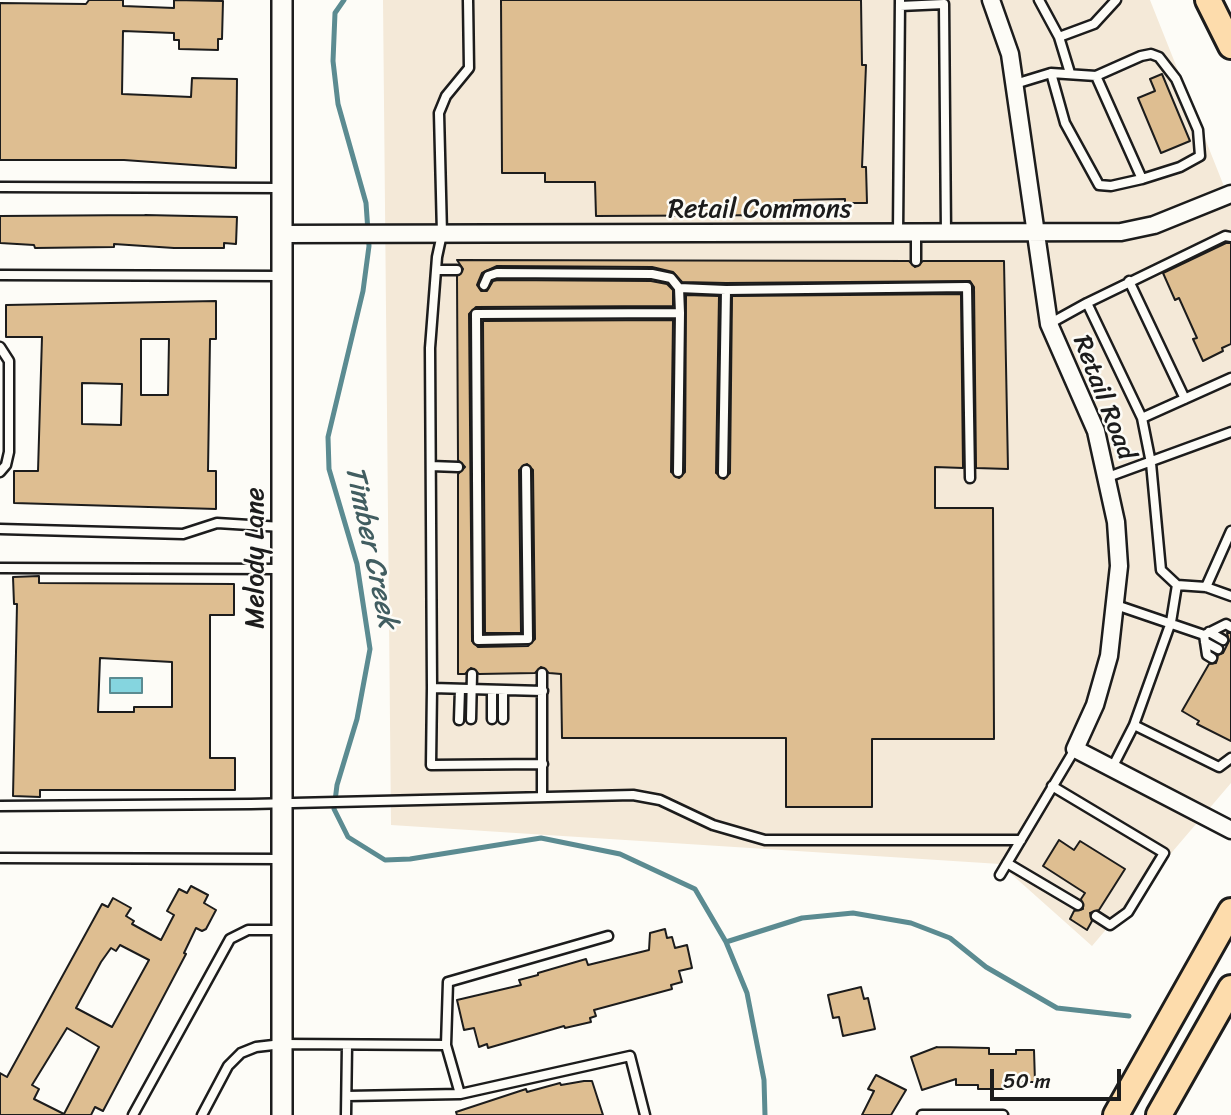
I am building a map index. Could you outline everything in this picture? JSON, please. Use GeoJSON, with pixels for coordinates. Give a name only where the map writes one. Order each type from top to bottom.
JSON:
{"type":"FeatureCollection","features":[{"type":"Feature","properties":{"kind":"main road"},"geometry":{"type":"LineString","coordinates":[[1208,0],[1231,46]]}},
{"type":"Feature","properties":{"kind":"main road"},"geometry":{"type":"LineString","coordinates":[[1116,1115],[1231,911]]}},
{"type":"Feature","properties":{"kind":"main road"},"geometry":{"type":"LineString","coordinates":[[1159,1115],[1231,988]]}},
{"type":"Feature","properties":{"kind":"street","name":"Melody Lane"},"geometry":{"type":"LineString","coordinates":[[282,0],[282,1115]]}},
{"type":"Feature","properties":{"kind":"street","name":"Retail Road"},"geometry":{"type":"LineString","coordinates":[[991,0],[1010,54],[1049,324],[1096,431],[1108,477],[1117,533],[1116,605],[1109,656],[1095,705],[1075,749]]}},
{"type":"Feature","properties":{"kind":"street","name":"Retail Commons"},"geometry":{"type":"LineString","coordinates":[[282,234],[1121,232],[1154,225],[1231,194]]}},
{"type":"Feature","properties":{"kind":"street"},"geometry":{"type":"LineString","coordinates":[[1075,749],[1231,830]]}},
{"type":"Feature","properties":{"kind":"street"},"geometry":{"type":"LineString","coordinates":[[1171,1115],[1185,1070]]}},
{"type":"Feature","properties":{"kind":"lane"},"geometry":{"type":"LineString","coordinates":[[468,0],[468,68],[446,96],[439,113],[442,234],[436,270],[430,348],[431,765],[543,764]]}},
{"type":"Feature","properties":{"kind":"lane"},"geometry":{"type":"LineString","coordinates":[[1039,0],[1059,37],[1070,73]]}},
{"type":"Feature","properties":{"kind":"lane"},"geometry":{"type":"LineString","coordinates":[[1059,37],[1094,24],[1116,0]]}},
{"type":"Feature","properties":{"kind":"lane"},"geometry":{"type":"LineString","coordinates":[[898,234],[900,3],[944,4],[946,234]]}},
{"type":"Feature","properties":{"kind":"lane"},"geometry":{"type":"LineString","coordinates":[[1015,84],[1051,73],[1096,76],[1142,56],[1151,54],[1159,57],[1176,79],[1198,130],[1200,156],[1180,167],[1142,179],[1111,186],[1100,185],[1065,123],[1051,73]]}},
{"type":"Feature","properties":{"kind":"lane"},"geometry":{"type":"LineString","coordinates":[[1096,76],[1142,179]]}},
{"type":"Feature","properties":{"kind":"lane"},"geometry":{"type":"LineString","coordinates":[[0,187],[282,188]]}},
{"type":"Feature","properties":{"kind":"lane"},"geometry":{"type":"LineString","coordinates":[[916,234],[916,261]]}},
{"type":"Feature","properties":{"kind":"lane"},"geometry":{"type":"LineString","coordinates":[[1049,324],[1129,281],[1225,236],[1231,237]]}},
{"type":"Feature","properties":{"kind":"lane"},"geometry":{"type":"LineString","coordinates":[[436,270],[457,271]]}},
{"type":"Feature","properties":{"kind":"lane"},"geometry":{"type":"LineString","coordinates":[[484,285],[488,276],[497,273],[652,274],[671,278],[679,288],[680,313],[678,472]]}},
{"type":"Feature","properties":{"kind":"lane"},"geometry":{"type":"LineString","coordinates":[[0,275],[282,276]]}},
{"type":"Feature","properties":{"kind":"lane"},"geometry":{"type":"LineString","coordinates":[[1129,281],[1185,398]]}},
{"type":"Feature","properties":{"kind":"lane"},"geometry":{"type":"LineString","coordinates":[[679,288],[726,290],[967,287],[970,478]]}},
{"type":"Feature","properties":{"kind":"lane"},"geometry":{"type":"LineString","coordinates":[[723,472],[726,290]]}},
{"type":"Feature","properties":{"kind":"lane"},"geometry":{"type":"LineString","coordinates":[[1087,303],[1142,418],[1151,463],[1161,570],[1177,585],[1206,586],[1231,596]]}},
{"type":"Feature","properties":{"kind":"lane"},"geometry":{"type":"LineString","coordinates":[[526,470],[528,639],[478,640],[477,314],[680,313]]}},
{"type":"Feature","properties":{"kind":"lane"},"geometry":{"type":"LineString","coordinates":[[0,348],[9,361],[9,452],[6,465],[0,472]]}},
{"type":"Feature","properties":{"kind":"lane"},"geometry":{"type":"LineString","coordinates":[[1142,418],[1231,378]]}},
{"type":"Feature","properties":{"kind":"lane"},"geometry":{"type":"LineString","coordinates":[[1108,477],[1231,432]]}},
{"type":"Feature","properties":{"kind":"lane"},"geometry":{"type":"LineString","coordinates":[[431,466],[458,467]]}},
{"type":"Feature","properties":{"kind":"lane"},"geometry":{"type":"LineString","coordinates":[[0,529],[183,534],[217,523],[282,527]]}},
{"type":"Feature","properties":{"kind":"lane"},"geometry":{"type":"LineString","coordinates":[[1206,586],[1231,531]]}},
{"type":"Feature","properties":{"kind":"lane"},"geometry":{"type":"LineString","coordinates":[[0,568],[282,569]]}},
{"type":"Feature","properties":{"kind":"lane"},"geometry":{"type":"LineString","coordinates":[[1112,768],[1134,725],[1171,622],[1177,585]]}},
{"type":"Feature","properties":{"kind":"lane"},"geometry":{"type":"LineString","coordinates":[[1116,605],[1223,640]]}},
{"type":"Feature","properties":{"kind":"lane"},"geometry":{"type":"LineString","coordinates":[[1206,636],[1226,624],[1231,627]]}},
{"type":"Feature","properties":{"kind":"lane"},"geometry":{"type":"LineString","coordinates":[[1206,636],[1218,649]]}},
{"type":"Feature","properties":{"kind":"lane"},"geometry":{"type":"LineString","coordinates":[[1206,636],[1207,655],[1212,658]]}},
{"type":"Feature","properties":{"kind":"lane"},"geometry":{"type":"LineString","coordinates":[[542,673],[542,794]]}},
{"type":"Feature","properties":{"kind":"lane"},"geometry":{"type":"LineString","coordinates":[[471,719],[472,674]]}},
{"type":"Feature","properties":{"kind":"lane"},"geometry":{"type":"LineString","coordinates":[[432,688],[542,691]]}},
{"type":"Feature","properties":{"kind":"lane"},"geometry":{"type":"LineString","coordinates":[[459,720],[460,689]]}},
{"type":"Feature","properties":{"kind":"lane"},"geometry":{"type":"LineString","coordinates":[[492,690],[492,719]]}},
{"type":"Feature","properties":{"kind":"lane"},"geometry":{"type":"LineString","coordinates":[[503,690],[503,719]]}},
{"type":"Feature","properties":{"kind":"lane"},"geometry":{"type":"LineString","coordinates":[[1134,725],[1219,767],[1231,758]]}},
{"type":"Feature","properties":{"kind":"lane","name":"Retail Road"},"geometry":{"type":"LineString","coordinates":[[1000,875],[1075,749]]}},
{"type":"Feature","properties":{"kind":"lane"},"geometry":{"type":"LineString","coordinates":[[502,753],[503,764]]}},
{"type":"Feature","properties":{"kind":"lane"},"geometry":{"type":"LineString","coordinates":[[459,754],[459,765]]}},
{"type":"Feature","properties":{"kind":"lane"},"geometry":{"type":"LineString","coordinates":[[471,754],[471,765]]}},
{"type":"Feature","properties":{"kind":"lane"},"geometry":{"type":"LineString","coordinates":[[491,754],[491,764]]}},
{"type":"Feature","properties":{"kind":"lane"},"geometry":{"type":"LineString","coordinates":[[1052,786],[1164,853],[1128,912],[1110,925],[1096,916]]}},
{"type":"Feature","properties":{"kind":"lane"},"geometry":{"type":"LineString","coordinates":[[0,806],[398,801],[542,794],[633,795],[660,800],[713,825],[765,840],[1021,840]]}},
{"type":"Feature","properties":{"kind":"lane"},"geometry":{"type":"LineString","coordinates":[[0,858],[282,859]]}},
{"type":"Feature","properties":{"kind":"lane"},"geometry":{"type":"LineString","coordinates":[[1007,863],[1078,905]]}},
{"type":"Feature","properties":{"kind":"lane"},"geometry":{"type":"LineString","coordinates":[[133,1115],[230,939],[248,930],[282,930]]}},
{"type":"Feature","properties":{"kind":"lane"},"geometry":{"type":"LineString","coordinates":[[460,1094],[446,1045],[448,982],[608,936]]}},
{"type":"Feature","properties":{"kind":"lane"},"geometry":{"type":"LineString","coordinates":[[202,1115],[228,1066],[241,1053],[256,1047],[282,1044],[446,1045]]}},
{"type":"Feature","properties":{"kind":"lane"},"geometry":{"type":"LineString","coordinates":[[346,1045],[346,1115]]}},
{"type":"Feature","properties":{"kind":"lane"},"geometry":{"type":"LineString","coordinates":[[347,1096],[460,1094],[630,1056],[645,1115]]}},
{"type":"Feature","properties":{"kind":"lane"},"geometry":{"type":"LineString","coordinates":[[922,1115],[1003,1115]]}},
{"type":"Feature","properties":{"kind":"shaded area"},"geometry":{"type":"Polygon","coordinates":[[[383,0],[1150,0],[1231,204],[1231,783],[1092,946],[1000,864],[391,825],[383,0]]]}},
{"type":"Feature","properties":{"kind":"water"},"geometry":{"type":"Polygon","coordinates":[[[110,678],[142,678],[142,693],[110,693],[110,678]]]}},
{"type":"Feature","properties":{"kind":"building"},"geometry":{"type":"Polygon","coordinates":[[[89,0],[123,0],[123,6],[174,8],[174,0],[223,1],[222,39],[218,39],[218,50],[179,49],[179,40],[174,40],[174,33],[123,31],[122,94],[191,97],[192,78],[237,79],[236,168],[124,160],[0,160],[0,3],[86,4],[89,0]]]}},
{"type":"Feature","properties":{"kind":"building"},"geometry":{"type":"Polygon","coordinates":[[[501,0],[861,0],[862,65],[866,65],[862,167],[866,167],[867,203],[845,203],[845,199],[794,200],[794,215],[596,216],[595,182],[545,182],[545,173],[502,173],[501,0]]]}},
{"type":"Feature","properties":{"kind":"building"},"geometry":{"type":"Polygon","coordinates":[[[1162,74],[1190,141],[1161,153],[1138,98],[1155,91],[1150,79],[1162,74]]]}},
{"type":"Feature","properties":{"kind":"building"},"geometry":{"type":"Polygon","coordinates":[[[0,216],[237,217],[236,244],[224,243],[224,248],[114,244],[114,247],[35,248],[34,245],[0,243],[0,216]]]}},
{"type":"Feature","properties":{"kind":"building"},"geometry":{"type":"Polygon","coordinates":[[[1231,243],[1231,344],[1203,361],[1193,339],[1197,338],[1179,298],[1175,300],[1163,273],[1231,243]]]}},
{"type":"Feature","properties":{"kind":"building"},"geometry":{"type":"Polygon","coordinates":[[[457,260],[909,261],[915,267],[923,261],[1004,261],[1008,469],[976,468],[974,287],[970,281],[682,282],[673,272],[652,267],[497,266],[482,273],[477,285],[481,291],[487,291],[493,281],[498,280],[651,281],[667,284],[673,290],[673,306],[476,307],[469,314],[472,641],[478,647],[528,646],[535,639],[533,470],[527,464],[519,470],[521,633],[485,633],[483,321],[673,320],[671,472],[679,478],[685,472],[686,295],[719,296],[716,473],[724,479],[730,473],[732,296],[961,294],[963,468],[935,467],[935,508],[993,508],[994,739],[872,739],[872,807],[786,807],[786,738],[562,738],[561,674],[549,673],[541,667],[535,673],[479,674],[471,668],[465,674],[458,674],[458,474],[465,467],[458,460],[457,276],[463,269],[457,260]]]}},
{"type":"Feature","properties":{"kind":"building"},"geometry":{"type":"Polygon","coordinates":[[[216,301],[216,339],[210,339],[208,471],[216,471],[216,509],[14,503],[14,471],[38,471],[42,337],[6,337],[6,305],[216,301]],[[141,339],[141,395],[168,395],[169,339],[141,339]],[[82,383],[82,424],[121,425],[122,384],[82,383]]]}},
{"type":"Feature","properties":{"kind":"building"},"geometry":{"type":"Polygon","coordinates":[[[39,576],[39,583],[234,584],[234,615],[210,615],[210,758],[235,758],[235,790],[40,790],[40,797],[13,796],[17,604],[14,604],[13,577],[39,576]],[[100,658],[98,712],[134,712],[134,707],[172,707],[172,662],[100,658]]]}},
{"type":"Feature","properties":{"kind":"building"},"geometry":{"type":"Polygon","coordinates":[[[1227,633],[1231,633],[1231,741],[1197,724],[1199,721],[1182,711],[1209,664],[1216,663],[1218,655],[1223,653],[1229,641],[1227,633]]]}},
{"type":"Feature","properties":{"kind":"building"},"geometry":{"type":"Polygon","coordinates":[[[1059,840],[1074,850],[1080,841],[1125,869],[1099,910],[1090,913],[1092,921],[1087,930],[1070,919],[1074,911],[1083,909],[1081,899],[1085,893],[1043,866],[1059,840]]]}},
{"type":"Feature","properties":{"kind":"building"},"geometry":{"type":"Polygon","coordinates":[[[191,886],[208,895],[204,903],[216,910],[206,929],[202,931],[196,928],[184,953],[186,954],[103,1111],[95,1107],[91,1115],[0,1115],[0,1073],[7,1077],[102,904],[108,907],[113,898],[131,908],[126,916],[134,921],[132,924],[161,940],[174,915],[167,911],[179,889],[187,893],[191,886]],[[120,945],[116,951],[111,948],[101,962],[76,1008],[112,1027],[149,960],[120,945]],[[67,1028],[32,1085],[39,1089],[34,1099],[64,1114],[99,1047],[67,1028]]]}},
{"type":"Feature","properties":{"kind":"building"},"geometry":{"type":"Polygon","coordinates":[[[665,929],[667,938],[672,937],[675,948],[687,945],[692,968],[679,971],[682,982],[671,985],[672,989],[594,1010],[596,1016],[590,1018],[591,1022],[565,1028],[564,1026],[488,1048],[487,1044],[479,1047],[474,1028],[464,1030],[457,1000],[521,985],[519,980],[586,959],[588,965],[649,950],[650,933],[665,929]]]}},
{"type":"Feature","properties":{"kind":"building"},"geometry":{"type":"Polygon","coordinates":[[[861,987],[864,999],[868,998],[875,1029],[843,1036],[839,1017],[833,1018],[828,995],[861,987]]]}},
{"type":"Feature","properties":{"kind":"building"},"geometry":{"type":"Polygon","coordinates":[[[937,1047],[989,1048],[989,1054],[1016,1054],[1016,1050],[1034,1050],[1035,1082],[1011,1082],[1011,1089],[978,1089],[978,1085],[956,1085],[956,1079],[922,1090],[911,1057],[937,1047]]]}},
{"type":"Feature","properties":{"kind":"building"},"geometry":{"type":"Polygon","coordinates":[[[876,1075],[906,1090],[891,1115],[862,1115],[874,1091],[868,1089],[876,1075]]]}},
{"type":"Feature","properties":{"kind":"building"},"geometry":{"type":"Polygon","coordinates":[[[592,1081],[603,1115],[457,1115],[456,1112],[526,1089],[527,1092],[560,1083],[592,1081]]]}},
{"type":"Feature","properties":{"kind":"waterway","name":"Timber Creek"},"geometry":{"type":"LineString","coordinates":[[344,0],[335,13],[333,61],[338,104],[366,203],[369,246],[363,291],[328,437],[329,469],[357,564],[370,649],[357,719],[337,785],[334,809],[348,837],[385,860],[410,859],[541,838],[620,854],[695,889],[726,942],[747,993],[764,1080],[765,1115]]}},
{"type":"Feature","properties":{"kind":"waterway"},"geometry":{"type":"LineString","coordinates":[[726,942],[802,918],[853,913],[911,923],[950,938],[986,967],[1057,1008],[1129,1016]]}}]}
